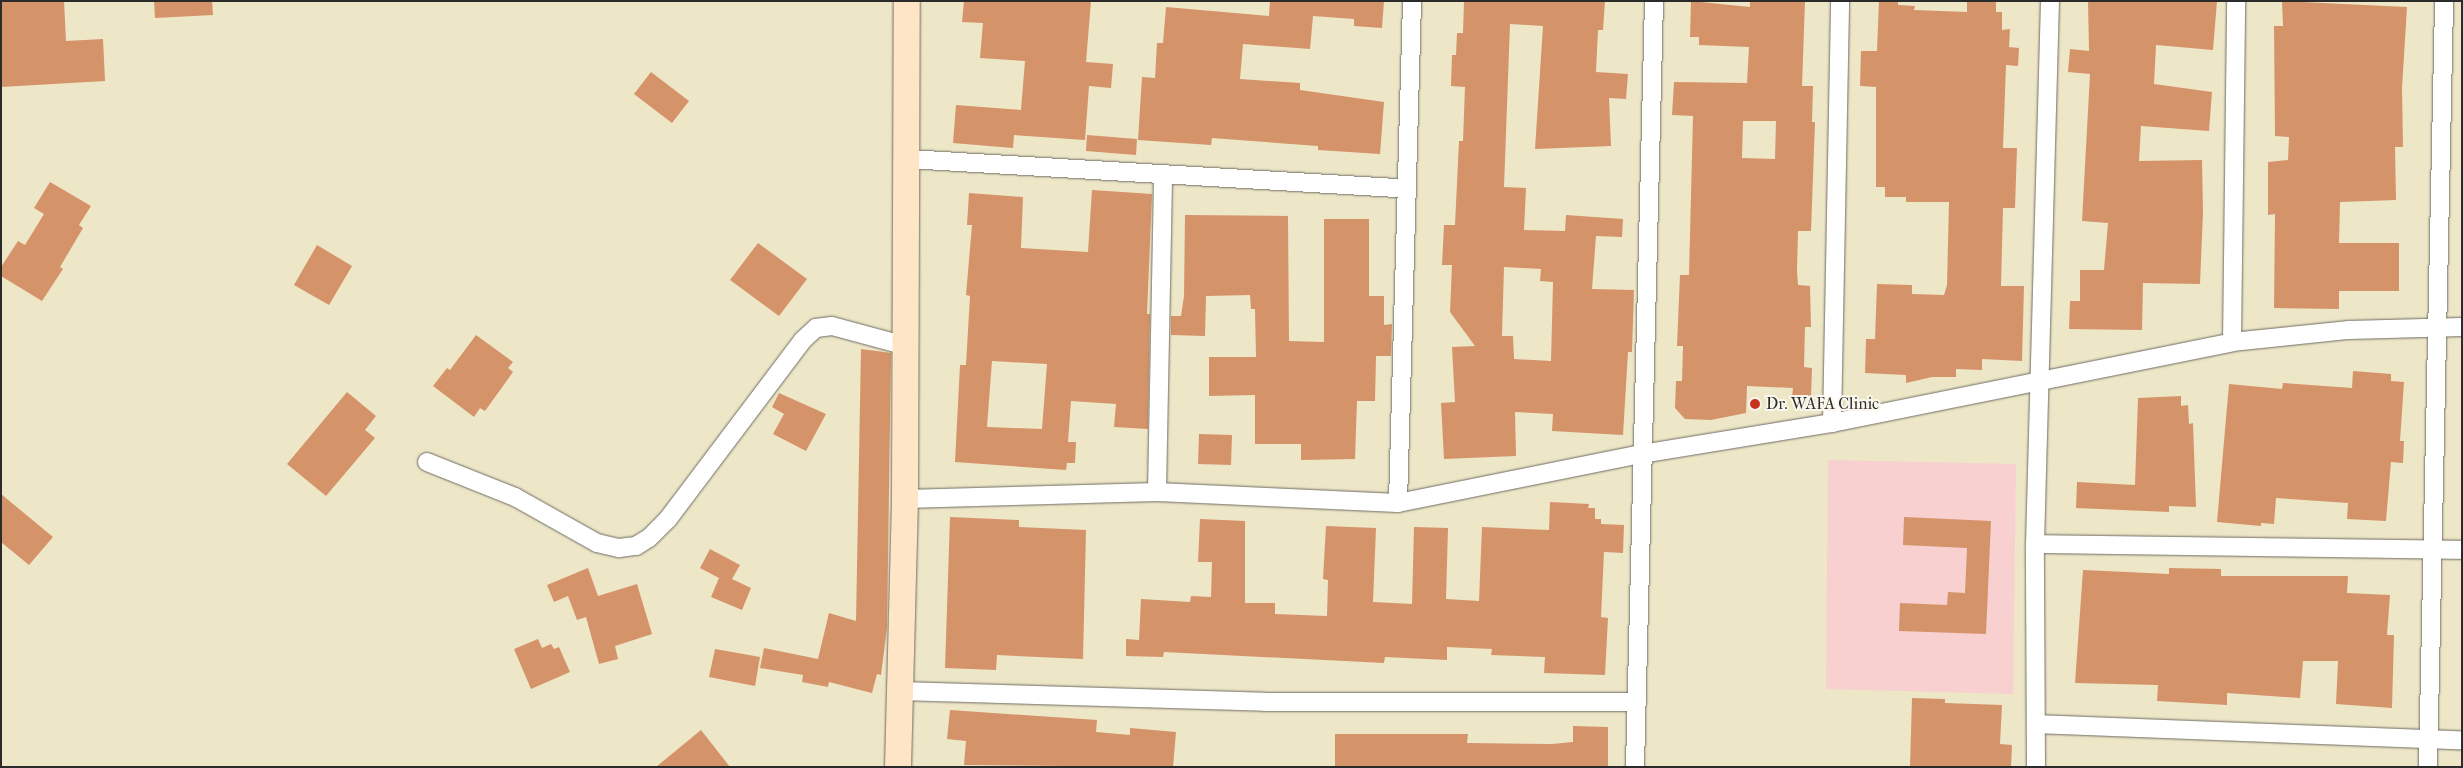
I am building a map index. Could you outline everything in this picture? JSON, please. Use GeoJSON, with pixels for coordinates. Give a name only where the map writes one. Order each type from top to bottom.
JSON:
{"type":"FeatureCollection","features":[{"type":"Feature","properties":{"kind":"street"},"geometry":{"type":"LineString","coordinates":[[898,767],[905,499],[908,159],[907,1]]}},
{"type":"Feature","properties":{"kind":"street"},"geometry":{"type":"LineString","coordinates":[[1398,503],[1412,1]]}},
{"type":"Feature","properties":{"kind":"street"},"geometry":{"type":"LineString","coordinates":[[1635,767],[1654,1]]}},
{"type":"Feature","properties":{"kind":"street"},"geometry":{"type":"LineString","coordinates":[[1832,423],[1840,1]]}},
{"type":"Feature","properties":{"kind":"street"},"geometry":{"type":"LineString","coordinates":[[2036,767],[2035,544],[2050,1]]}},
{"type":"Feature","properties":{"kind":"street"},"geometry":{"type":"LineString","coordinates":[[2232,342],[2236,1]]}},
{"type":"Feature","properties":{"kind":"street"},"geometry":{"type":"LineString","coordinates":[[2428,767],[2439,326],[2444,1]]}},
{"type":"Feature","properties":{"kind":"street"},"geometry":{"type":"LineString","coordinates":[[908,159],[1406,190]]}},
{"type":"Feature","properties":{"kind":"street"},"geometry":{"type":"LineString","coordinates":[[1157,492],[1163,175]]}},
{"type":"Feature","properties":{"kind":"street"},"geometry":{"type":"LineString","coordinates":[[427,462],[515,497],[597,543],[619,548],[636,546],[649,538],[668,519],[804,340],[816,328],[832,326],[906,346]]}},
{"type":"Feature","properties":{"kind":"street"},"geometry":{"type":"LineString","coordinates":[[905,499],[1157,492],[1398,503],[1642,454],[1832,423],[2232,342],[2348,330],[2439,326],[2462,327]]}},
{"type":"Feature","properties":{"kind":"street"},"geometry":{"type":"LineString","coordinates":[[2035,544],[2462,550]]}},
{"type":"Feature","properties":{"kind":"street"},"geometry":{"type":"LineString","coordinates":[[900,690],[1265,702],[1636,702]]}},
{"type":"Feature","properties":{"kind":"street"},"geometry":{"type":"LineString","coordinates":[[2037,724],[2462,740]]}},
{"type":"Feature","properties":{"kind":"shaded area"},"geometry":{"type":"Polygon","coordinates":[[[1828,460],[2016,464],[2013,694],[1826,689],[1828,460]]]}},
{"type":"Feature","properties":{"kind":"building"},"geometry":{"type":"Polygon","coordinates":[[[1,1],[64,1],[66,41],[103,39],[105,81],[1,87],[1,1]]]}},
{"type":"Feature","properties":{"kind":"building"},"geometry":{"type":"Polygon","coordinates":[[[154,1],[212,1],[213,15],[155,18],[154,1]]]}},
{"type":"Feature","properties":{"kind":"building"},"geometry":{"type":"Polygon","coordinates":[[[964,1],[1091,1],[1086,62],[1113,64],[1111,88],[1089,86],[1085,140],[1014,135],[1013,148],[953,143],[956,105],[1021,110],[1025,61],[980,58],[983,23],[962,22],[964,1]]]}},
{"type":"Feature","properties":{"kind":"building"},"geometry":{"type":"Polygon","coordinates":[[[1270,1],[1384,1],[1382,28],[1354,26],[1354,19],[1313,16],[1310,49],[1243,44],[1240,79],[1300,83],[1300,90],[1384,102],[1380,154],[1318,150],[1318,146],[1212,138],[1211,145],[1138,140],[1142,77],[1155,78],[1157,43],[1163,43],[1166,7],[1269,16],[1270,1]]]}},
{"type":"Feature","properties":{"kind":"building"},"geometry":{"type":"Polygon","coordinates":[[[1464,1],[1605,1],[1603,30],[1598,30],[1596,72],[1628,74],[1626,99],[1609,98],[1611,146],[1535,149],[1543,26],[1510,24],[1504,187],[1526,188],[1524,230],[1565,231],[1566,215],[1623,219],[1622,237],[1596,236],[1592,289],[1634,290],[1632,352],[1628,352],[1623,435],[1552,431],[1553,414],[1515,412],[1516,456],[1444,459],[1441,403],[1455,402],[1452,347],[1475,346],[1450,312],[1452,265],[1442,265],[1444,225],[1455,225],[1459,141],[1463,141],[1465,87],[1451,86],[1452,55],[1456,55],[1457,33],[1463,33],[1464,1]],[[1504,267],[1502,336],[1513,336],[1514,359],[1551,361],[1553,282],[1540,281],[1541,269],[1504,267]]]}},
{"type":"Feature","properties":{"kind":"building"},"geometry":{"type":"Polygon","coordinates":[[[1691,1],[1750,7],[1750,1],[1805,1],[1802,86],[1813,86],[1812,122],[1815,122],[1811,231],[1798,231],[1797,271],[1798,285],[1810,286],[1811,327],[1805,327],[1804,367],[1812,368],[1811,398],[1792,397],[1793,388],[1747,386],[1746,413],[1711,420],[1685,419],[1675,408],[1676,381],[1682,381],[1683,346],[1677,346],[1680,275],[1689,275],[1693,116],[1672,115],[1674,82],[1747,83],[1749,47],[1699,45],[1699,37],[1690,37],[1691,1]],[[1743,121],[1742,158],[1775,159],[1776,121],[1743,121]]]}},
{"type":"Feature","properties":{"kind":"building"},"geometry":{"type":"Polygon","coordinates":[[[1879,1],[1898,1],[1898,5],[1915,6],[1914,10],[1967,12],[1967,1],[1996,1],[1996,12],[2002,12],[2002,30],[2010,29],[2009,47],[2019,48],[2018,66],[2006,65],[2003,148],[2017,148],[2015,208],[2003,208],[2001,286],[2024,286],[2022,361],[1982,359],[1982,370],[1956,369],[1956,377],[1932,377],[1906,383],[1906,375],[1865,373],[1866,339],[1875,339],[1877,284],[1912,285],[1912,294],[1944,295],[1947,285],[1949,202],[1906,202],[1906,197],[1885,197],[1885,187],[1876,187],[1876,87],[1860,86],[1861,51],[1877,51],[1879,1]]]}},
{"type":"Feature","properties":{"kind":"building"},"geometry":{"type":"Polygon","coordinates":[[[2088,1],[2217,1],[2213,50],[2156,45],[2154,84],[2212,92],[2209,131],[2141,126],[2139,161],[2202,160],[2203,213],[2200,284],[2143,283],[2142,330],[2069,329],[2070,301],[2080,301],[2080,270],[2104,270],[2108,223],[2082,221],[2090,74],[2068,72],[2070,49],[2089,51],[2088,1]]]}},
{"type":"Feature","properties":{"kind":"building"},"geometry":{"type":"Polygon","coordinates":[[[2282,1],[2407,7],[2402,88],[2403,147],[2395,147],[2396,200],[2340,202],[2339,243],[2399,243],[2399,291],[2339,291],[2339,309],[2274,308],[2275,214],[2268,215],[2268,162],[2288,160],[2289,137],[2275,136],[2274,26],[2283,26],[2282,1]]]}},
{"type":"Feature","properties":{"kind":"building"},"geometry":{"type":"Polygon","coordinates":[[[651,72],[689,101],[672,123],[634,94],[651,72]]]}},
{"type":"Feature","properties":{"kind":"building"},"geometry":{"type":"Polygon","coordinates":[[[1087,135],[1137,139],[1136,155],[1086,151],[1087,135]]]}},
{"type":"Feature","properties":{"kind":"building"},"geometry":{"type":"Polygon","coordinates":[[[50,182],[91,206],[79,225],[83,228],[60,267],[63,269],[42,301],[1,276],[1,267],[18,241],[25,245],[44,214],[34,208],[50,182]]]}},
{"type":"Feature","properties":{"kind":"building"},"geometry":{"type":"Polygon","coordinates":[[[1092,190],[1152,194],[1147,314],[1150,314],[1148,429],[1114,427],[1116,404],[1071,401],[1068,442],[1076,442],[1075,463],[1067,463],[1066,470],[955,462],[960,365],[966,365],[970,296],[966,295],[972,225],[967,225],[969,193],[1023,197],[1021,248],[1088,252],[1092,190]],[[992,361],[987,427],[1042,429],[1047,364],[992,361]]]}},
{"type":"Feature","properties":{"kind":"building"},"geometry":{"type":"Polygon","coordinates":[[[1185,215],[1288,216],[1289,341],[1324,342],[1324,219],[1369,219],[1369,296],[1384,296],[1384,325],[1392,324],[1391,356],[1376,356],[1375,401],[1357,401],[1355,459],[1301,460],[1301,444],[1255,444],[1255,395],[1209,396],[1209,357],[1256,357],[1255,309],[1251,309],[1250,295],[1206,296],[1205,336],[1171,335],[1171,316],[1181,316],[1184,296],[1185,215]]]}},
{"type":"Feature","properties":{"kind":"building"},"geometry":{"type":"Polygon","coordinates":[[[758,243],[807,279],[779,316],[730,280],[758,243]]]}},
{"type":"Feature","properties":{"kind":"building"},"geometry":{"type":"Polygon","coordinates":[[[317,245],[352,266],[329,305],[294,285],[317,245]]]}},
{"type":"Feature","properties":{"kind":"building"},"geometry":{"type":"Polygon","coordinates":[[[476,335],[513,362],[508,368],[513,372],[485,411],[480,408],[474,417],[433,386],[447,368],[450,370],[476,335]]]}},
{"type":"Feature","properties":{"kind":"building"},"geometry":{"type":"Polygon","coordinates":[[[861,349],[891,353],[887,628],[881,675],[877,674],[872,693],[829,682],[828,687],[802,682],[803,675],[760,668],[764,648],[818,659],[829,613],[856,621],[861,349]]]}},
{"type":"Feature","properties":{"kind":"building"},"geometry":{"type":"Polygon","coordinates":[[[2353,371],[2391,374],[2391,381],[2404,382],[2400,441],[2404,441],[2403,463],[2391,462],[2386,521],[2347,519],[2348,503],[2276,498],[2274,524],[2261,523],[2261,526],[2217,522],[2229,384],[2282,389],[2283,383],[2352,388],[2353,371]]]}},
{"type":"Feature","properties":{"kind":"building"},"geometry":{"type":"Polygon","coordinates":[[[347,392],[376,416],[365,430],[375,438],[326,496],[287,464],[347,392]]]}},
{"type":"Feature","properties":{"kind":"building"},"geometry":{"type":"Polygon","coordinates":[[[779,393],[826,414],[806,451],[773,434],[784,414],[772,407],[779,393]]]}},
{"type":"Feature","properties":{"kind":"building"},"geometry":{"type":"Polygon","coordinates":[[[2181,396],[2181,406],[2188,405],[2189,424],[2193,423],[2196,507],[2169,506],[2169,512],[2076,508],[2077,482],[2135,485],[2138,398],[2181,396]]]}},
{"type":"Feature","properties":{"kind":"building"},"geometry":{"type":"Polygon","coordinates":[[[1199,434],[1232,435],[1231,465],[1198,464],[1199,434]]]}},
{"type":"Feature","properties":{"kind":"building"},"geometry":{"type":"Polygon","coordinates":[[[1,494],[53,537],[29,565],[1,542],[1,494]]]}},
{"type":"Feature","properties":{"kind":"building"},"geometry":{"type":"Polygon","coordinates":[[[1550,502],[1589,504],[1588,508],[1595,508],[1595,519],[1601,519],[1601,524],[1624,525],[1623,553],[1604,552],[1601,617],[1608,618],[1605,675],[1544,673],[1545,657],[1491,655],[1492,649],[1447,647],[1447,660],[1385,657],[1384,663],[1164,652],[1163,657],[1126,656],[1126,639],[1139,640],[1141,599],[1190,602],[1191,596],[1211,597],[1212,562],[1198,562],[1200,519],[1245,521],[1245,603],[1275,603],[1275,614],[1327,616],[1328,580],[1323,579],[1326,526],[1376,528],[1373,602],[1412,604],[1414,527],[1448,528],[1446,599],[1479,601],[1482,527],[1549,530],[1550,502]]]}},
{"type":"Feature","properties":{"kind":"building"},"geometry":{"type":"Polygon","coordinates":[[[950,517],[1019,520],[1019,527],[1086,530],[1083,659],[997,655],[996,670],[945,668],[950,517]]]}},
{"type":"Feature","properties":{"kind":"building"},"geometry":{"type":"Polygon","coordinates":[[[1904,517],[1991,521],[1986,634],[1899,631],[1900,603],[1947,605],[1948,592],[1965,593],[1967,548],[1903,545],[1904,517]]]}},
{"type":"Feature","properties":{"kind":"building"},"geometry":{"type":"Polygon","coordinates":[[[710,549],[740,565],[732,579],[751,588],[742,610],[711,597],[719,578],[700,568],[710,549]]]}},
{"type":"Feature","properties":{"kind":"building"},"geometry":{"type":"Polygon","coordinates":[[[588,568],[598,596],[637,584],[652,634],[615,646],[618,659],[599,664],[586,617],[577,620],[568,596],[554,602],[547,585],[588,568]]]}},
{"type":"Feature","properties":{"kind":"building"},"geometry":{"type":"Polygon","coordinates":[[[2169,568],[2221,569],[2221,576],[2348,576],[2347,593],[2390,595],[2387,635],[2394,635],[2392,708],[2336,704],[2338,661],[2303,661],[2300,698],[2227,693],[2227,705],[2157,701],[2158,685],[2075,683],[2083,570],[2169,574],[2169,568]]]}},
{"type":"Feature","properties":{"kind":"building"},"geometry":{"type":"Polygon","coordinates":[[[538,639],[542,648],[551,644],[554,649],[559,647],[570,672],[531,689],[514,649],[538,639]]]}},
{"type":"Feature","properties":{"kind":"building"},"geometry":{"type":"Polygon","coordinates":[[[715,649],[760,657],[755,686],[709,677],[715,649]]]}},
{"type":"Feature","properties":{"kind":"building"},"geometry":{"type":"Polygon","coordinates":[[[1912,698],[1945,699],[1945,703],[2002,705],[2000,744],[2012,745],[2011,767],[1910,767],[1912,698]]]}},
{"type":"Feature","properties":{"kind":"building"},"geometry":{"type":"Polygon","coordinates":[[[950,710],[1097,720],[1096,732],[1130,735],[1130,728],[1176,732],[1173,767],[964,765],[966,741],[947,739],[950,710]]]}},
{"type":"Feature","properties":{"kind":"building"},"geometry":{"type":"Polygon","coordinates":[[[1573,726],[1608,727],[1608,767],[1335,767],[1335,734],[1468,734],[1467,743],[1552,744],[1573,742],[1573,726]]]}},
{"type":"Feature","properties":{"kind":"building"},"geometry":{"type":"Polygon","coordinates":[[[701,730],[730,767],[656,767],[701,730]]]}},
{"type":"Feature","properties":{"kind":"place","name":"Dr. WAFA Clinic"},"geometry":{"type":"Point","coordinates":[1755,404]}}]}
